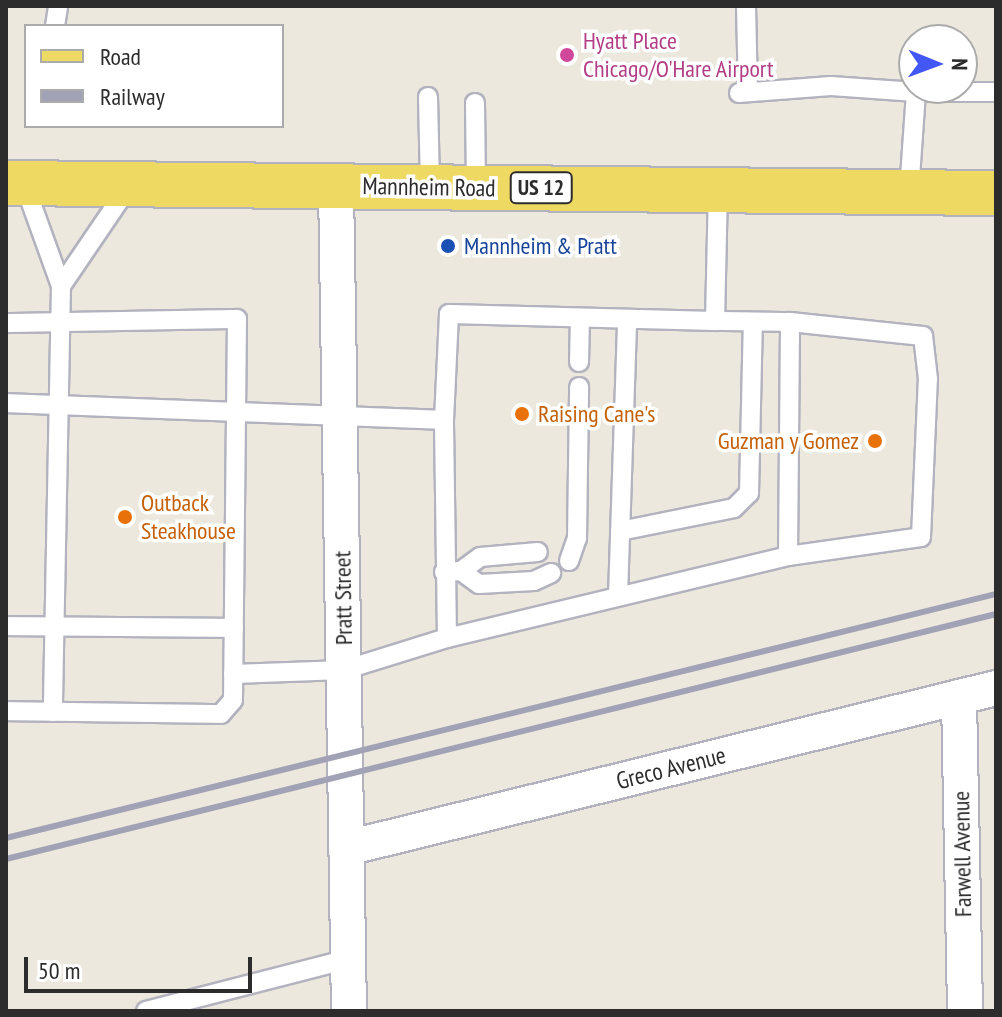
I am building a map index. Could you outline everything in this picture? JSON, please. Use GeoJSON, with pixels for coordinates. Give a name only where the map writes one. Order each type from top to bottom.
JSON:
{"type":"FeatureCollection","features":[{"type":"Feature","properties":{"kind":"main road","name":"Mannheim Road"},"geometry":{"type":"LineString","coordinates":[[15,183],[996,193]]}},
{"type":"Feature","properties":{"kind":"street","name":"Pratt Street"},"geometry":{"type":"LineString","coordinates":[[336,186],[349,1011]]}},
{"type":"Feature","properties":{"kind":"street","name":"Greco Avenue"},"geometry":{"type":"LineString","coordinates":[[347,848],[996,688]]}},
{"type":"Feature","properties":{"kind":"street","name":"Farwell Avenue"},"geometry":{"type":"LineString","coordinates":[[959,697],[965,1011]]}},
{"type":"Feature","properties":{"kind":"lane"},"geometry":{"type":"LineString","coordinates":[[746,6],[743,92],[831,86],[898,91]]}},
{"type":"Feature","properties":{"kind":"lane"},"geometry":{"type":"LineString","coordinates":[[428,97],[430,187]]}},
{"type":"Feature","properties":{"kind":"lane"},"geometry":{"type":"LineString","coordinates":[[475,103],[476,187]]}},
{"type":"Feature","properties":{"kind":"lane"},"geometry":{"type":"LineString","coordinates":[[909,192],[915,104]]}},
{"type":"Feature","properties":{"kind":"lane"},"geometry":{"type":"LineString","coordinates":[[15,183],[61,286],[53,712]]}},
{"type":"Feature","properties":{"kind":"lane"},"geometry":{"type":"LineString","coordinates":[[61,286],[130,183]]}},
{"type":"Feature","properties":{"kind":"lane"},"geometry":{"type":"LineString","coordinates":[[715,321],[718,190]]}},
{"type":"Feature","properties":{"kind":"lane"},"geometry":{"type":"LineString","coordinates":[[233,674],[344,670],[447,638],[788,556],[921,537],[928,379],[923,336],[790,322],[449,314],[444,420],[452,571],[447,638]]}},
{"type":"Feature","properties":{"kind":"lane"},"geometry":{"type":"LineString","coordinates":[[579,362],[580,318]]}},
{"type":"Feature","properties":{"kind":"lane"},"geometry":{"type":"LineString","coordinates":[[6,323],[237,319],[233,700],[221,714],[6,711]]}},
{"type":"Feature","properties":{"kind":"lane"},"geometry":{"type":"LineString","coordinates":[[618,596],[627,319]]}},
{"type":"Feature","properties":{"kind":"lane"},"geometry":{"type":"LineString","coordinates":[[620,531],[734,508],[749,493],[753,322]]}},
{"type":"Feature","properties":{"kind":"lane"},"geometry":{"type":"LineString","coordinates":[[788,556],[790,322]]}},
{"type":"Feature","properties":{"kind":"lane"},"geometry":{"type":"LineString","coordinates":[[569,561],[579,387]]}},
{"type":"Feature","properties":{"kind":"lane"},"geometry":{"type":"LineString","coordinates":[[6,403],[236,406],[444,420]]}},
{"type":"Feature","properties":{"kind":"lane"},"geometry":{"type":"LineString","coordinates":[[452,571],[480,557],[538,552]]}},
{"type":"Feature","properties":{"kind":"lane"},"geometry":{"type":"LineString","coordinates":[[452,571],[479,584],[534,581],[551,573]]}},
{"type":"Feature","properties":{"kind":"lane"},"geometry":{"type":"LineString","coordinates":[[6,626],[234,628]]}},
{"type":"Feature","properties":{"kind":"lane"},"geometry":{"type":"LineString","coordinates":[[146,1011],[348,959]]}},
{"type":"Feature","properties":{"kind":"railway"},"geometry":{"type":"LineString","coordinates":[[6,838],[996,594]]}},
{"type":"Feature","properties":{"kind":"railway"},"geometry":{"type":"LineString","coordinates":[[6,859],[996,614]]}},
{"type":"Feature","properties":{"kind":"place","name":"Hyatt Place Chicago/O'Hare Airport"},"geometry":{"type":"Point","coordinates":[567,55]}},
{"type":"Feature","properties":{"kind":"place","name":"Mannheim & Pratt"},"geometry":{"type":"Point","coordinates":[448,246]}},
{"type":"Feature","properties":{"kind":"place","name":"Raising Cane's"},"geometry":{"type":"Point","coordinates":[522,414]}},
{"type":"Feature","properties":{"kind":"place","name":"Guzman y Gomez"},"geometry":{"type":"Point","coordinates":[875,441]}},
{"type":"Feature","properties":{"kind":"place","name":"Outback Steakhouse"},"geometry":{"type":"Point","coordinates":[125,517]}}]}
